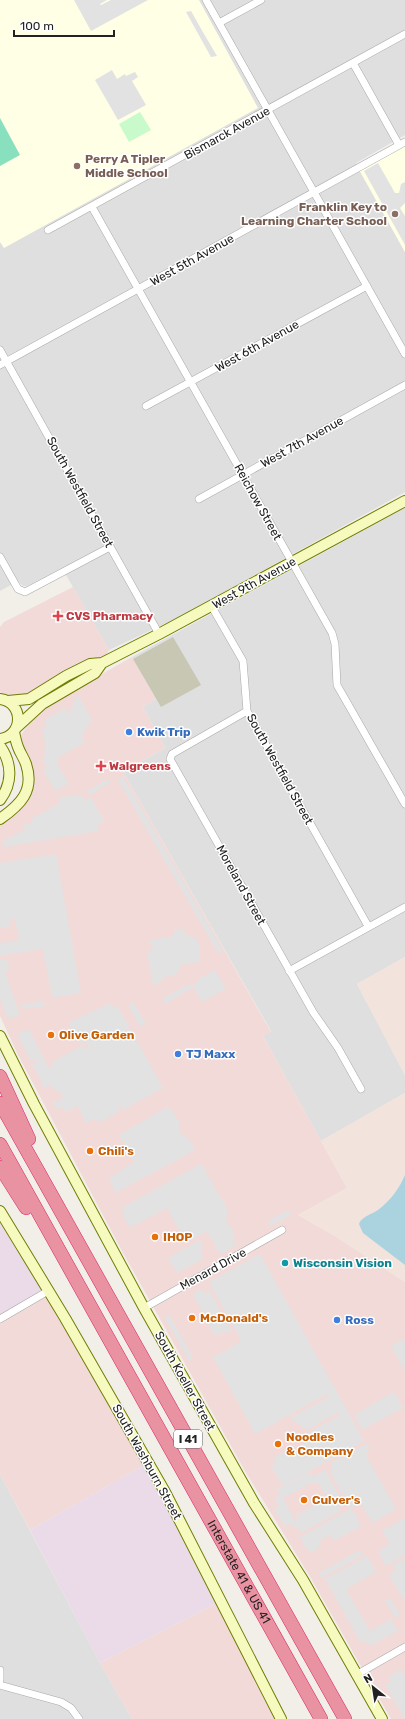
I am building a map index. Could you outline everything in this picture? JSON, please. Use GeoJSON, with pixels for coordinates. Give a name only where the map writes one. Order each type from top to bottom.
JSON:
{"type":"FeatureCollection","features":[{"type":"Feature","properties":{"kind":"highway"},"geometry":{"type":"LineString","coordinates":[[0,1076],[30,1141],[31,1158]]}},
{"type":"Feature","properties":{"kind":"highway","name":"I 41"},"geometry":{"type":"LineString","coordinates":[[0,1102],[345,1719]]}},
{"type":"Feature","properties":{"kind":"highway","name":"I 41"},"geometry":{"type":"LineString","coordinates":[[0,1144],[73,1274]]}},
{"type":"Feature","properties":{"kind":"highway"},"geometry":{"type":"LineString","coordinates":[[0,1167],[49,1246],[73,1274]]}},
{"type":"Feature","properties":{"kind":"highway","name":"Interstate 41 & US 41"},"geometry":{"type":"LineString","coordinates":[[73,1274],[322,1719]]}},
{"type":"Feature","properties":{"kind":"street"},"geometry":{"type":"LineString","coordinates":[[206,0],[405,354]]}},
{"type":"Feature","properties":{"kind":"street"},"geometry":{"type":"LineString","coordinates":[[218,23],[261,0]]}},
{"type":"Feature","properties":{"kind":"street","name":"Bismarck Avenue"},"geometry":{"type":"LineString","coordinates":[[48,230],[405,34]]}},
{"type":"Feature","properties":{"kind":"street"},"geometry":{"type":"LineString","coordinates":[[353,63],[402,143]]}},
{"type":"Feature","properties":{"kind":"street","name":"West 5th Avenue"},"geometry":{"type":"LineString","coordinates":[[3,364],[402,143]]}},
{"type":"Feature","properties":{"kind":"street","name":"Reichow Street"},"geometry":{"type":"LineString","coordinates":[[92,207],[332,633],[335,644],[337,685],[405,804]]}},
{"type":"Feature","properties":{"kind":"street","name":"West 6th Avenue"},"geometry":{"type":"LineString","coordinates":[[146,406],[367,286]]}},
{"type":"Feature","properties":{"kind":"street","name":"South Westfield Street"},"geometry":{"type":"LineString","coordinates":[[0,350],[3,364],[160,634]]}},
{"type":"Feature","properties":{"kind":"street","name":"West 7th Avenue"},"geometry":{"type":"LineString","coordinates":[[199,499],[405,385]]}},
{"type":"Feature","properties":{"kind":"street","name":"West 9th Avenue"},"geometry":{"type":"LineString","coordinates":[[3,698],[29,699],[90,664],[102,663],[212,607],[405,501]]}},
{"type":"Feature","properties":{"kind":"street"},"geometry":{"type":"LineString","coordinates":[[0,557],[17,588],[22,592],[26,592],[110,547]]}},
{"type":"Feature","properties":{"kind":"street","name":"South Westfield Street"},"geometry":{"type":"LineString","coordinates":[[212,607],[243,661],[247,711],[368,926]]}},
{"type":"Feature","properties":{"kind":"street","name":"West 9th Avenue"},"geometry":{"type":"LineString","coordinates":[[0,738],[9,736],[42,704],[95,673],[102,663]]}},
{"type":"Feature","properties":{"kind":"street"},"geometry":{"type":"LineString","coordinates":[[0,819],[18,806],[28,787],[27,769],[17,746],[15,730],[19,720],[18,713],[14,706],[3,698]]}},
{"type":"Feature","properties":{"kind":"street","name":"Moreland Street"},"geometry":{"type":"LineString","coordinates":[[247,711],[172,754],[170,759],[317,1020],[338,1048],[361,1089]]}},
{"type":"Feature","properties":{"kind":"street"},"geometry":{"type":"LineString","coordinates":[[0,746],[8,761],[10,770],[8,785],[0,800]]}},
{"type":"Feature","properties":{"kind":"street"},"geometry":{"type":"LineString","coordinates":[[289,971],[368,926],[405,907]]}},
{"type":"Feature","properties":{"kind":"street","name":"South Koeller Street"},"geometry":{"type":"LineString","coordinates":[[0,1036],[144,1308],[254,1503],[303,1580],[382,1719]]}},
{"type":"Feature","properties":{"kind":"street","name":"South Washburn Street"},"geometry":{"type":"LineString","coordinates":[[0,1212],[65,1318],[168,1498],[281,1719]]}},
{"type":"Feature","properties":{"kind":"street","name":"Menard Drive"},"geometry":{"type":"LineString","coordinates":[[144,1308],[282,1230]]}},
{"type":"Feature","properties":{"kind":"street"},"geometry":{"type":"LineString","coordinates":[[0,1319],[48,1291]]}},
{"type":"Feature","properties":{"kind":"street"},"geometry":{"type":"LineString","coordinates":[[356,1675],[405,1647]]}},
{"type":"Feature","properties":{"kind":"street"},"geometry":{"type":"LineString","coordinates":[[0,1670],[0,1680]]}},
{"type":"Feature","properties":{"kind":"street"},"geometry":{"type":"LineString","coordinates":[[0,1685],[61,1702],[72,1708],[78,1719]]}},
{"type":"Feature","properties":{"kind":"shaded area"},"geometry":{"type":"Polygon","coordinates":[[[0,0],[405,0],[405,135],[356,163],[405,252],[405,492],[175,619],[109,650],[62,568],[27,586],[23,586],[18,581],[0,591],[0,0]]]}},
{"type":"Feature","properties":{"kind":"shaded area","name":"Perry A Tipler Middle School"},"geometry":{"type":"Polygon","coordinates":[[[0,0],[199,0],[258,108],[4,248],[0,242],[0,0]]]}},
{"type":"Feature","properties":{"kind":"shaded area"},"geometry":{"type":"Polygon","coordinates":[[[74,0],[107,0],[100,4],[101,5],[111,0],[148,0],[91,31],[74,0]]]}},
{"type":"Feature","properties":{"kind":"shaded area"},"geometry":{"type":"Polygon","coordinates":[[[191,11],[217,56],[211,57],[186,12],[191,11]]]}},
{"type":"Feature","properties":{"kind":"shaded area"},"geometry":{"type":"Polygon","coordinates":[[[112,70],[117,79],[125,74],[126,76],[135,72],[138,77],[132,81],[146,105],[118,120],[95,80],[112,70]]]}},
{"type":"Feature","properties":{"kind":"shaded area","name":"Franklin Key to Learning Charter School"},"geometry":{"type":"Polygon","coordinates":[[[405,142],[405,252],[358,168],[405,142]]]}},
{"type":"Feature","properties":{"kind":"shaded area"},"geometry":{"type":"Polygon","coordinates":[[[378,163],[395,193],[399,193],[401,184],[405,182],[405,203],[400,208],[405,216],[405,245],[364,171],[378,163]]]}},
{"type":"Feature","properties":{"kind":"shaded area"},"geometry":{"type":"Polygon","coordinates":[[[405,508],[405,957],[357,984],[405,1075],[405,1093],[321,1141],[263,1036],[271,1031],[123,772],[165,748],[143,707],[156,699],[132,657],[405,508]]]}},
{"type":"Feature","properties":{"kind":"shaded area"},"geometry":{"type":"Polygon","coordinates":[[[73,587],[109,650],[102,663],[37,695],[5,700],[0,691],[0,627],[4,622],[73,587]]]}},
{"type":"Feature","properties":{"kind":"shaded area"},"geometry":{"type":"Polygon","coordinates":[[[173,637],[201,685],[161,707],[133,659],[173,637]]]}},
{"type":"Feature","properties":{"kind":"shaded area"},"geometry":{"type":"Polygon","coordinates":[[[132,657],[156,699],[143,707],[165,748],[123,772],[271,1032],[263,1036],[347,1188],[298,1215],[335,1236],[405,1282],[405,1719],[391,1719],[309,1575],[245,1471],[122,1251],[18,1055],[0,1016],[0,825],[18,813],[24,806],[28,799],[34,780],[31,765],[22,746],[21,735],[31,721],[51,703],[132,657]]]}},
{"type":"Feature","properties":{"kind":"shaded area"},"geometry":{"type":"Polygon","coordinates":[[[79,696],[92,721],[89,723],[82,736],[85,742],[59,757],[57,764],[69,784],[55,791],[43,770],[49,767],[44,765],[45,743],[42,728],[47,727],[44,720],[65,708],[68,713],[70,712],[75,699],[79,696]]]}},
{"type":"Feature","properties":{"kind":"shaded area"},"geometry":{"type":"Polygon","coordinates":[[[123,777],[223,951],[218,953],[118,780],[123,777]]]}},
{"type":"Feature","properties":{"kind":"shaded area"},"geometry":{"type":"Polygon","coordinates":[[[106,780],[112,782],[91,794],[85,792],[106,780]]]}},
{"type":"Feature","properties":{"kind":"shaded area"},"geometry":{"type":"Polygon","coordinates":[[[84,795],[84,801],[91,797],[104,821],[97,825],[99,831],[4,847],[3,841],[24,830],[23,825],[31,823],[31,819],[60,803],[59,797],[84,795]]]}},
{"type":"Feature","properties":{"kind":"shaded area"},"geometry":{"type":"Polygon","coordinates":[[[56,854],[81,993],[52,998],[43,949],[0,956],[0,943],[19,940],[15,919],[10,920],[11,926],[0,928],[0,863],[56,854]]]}},
{"type":"Feature","properties":{"kind":"shaded area"},"geometry":{"type":"Polygon","coordinates":[[[184,929],[185,934],[197,939],[197,944],[200,943],[200,962],[181,965],[176,975],[165,977],[159,984],[153,985],[147,952],[152,951],[150,940],[174,936],[173,931],[184,929]]]}},
{"type":"Feature","properties":{"kind":"shaded area"},"geometry":{"type":"Polygon","coordinates":[[[405,957],[405,1075],[357,984],[405,957]]]}},
{"type":"Feature","properties":{"kind":"shaded area"},"geometry":{"type":"Polygon","coordinates":[[[0,960],[8,960],[9,970],[5,973],[20,1015],[8,1019],[0,999],[0,960]]]}},
{"type":"Feature","properties":{"kind":"shaded area"},"geometry":{"type":"Polygon","coordinates":[[[215,970],[226,989],[202,1002],[192,985],[198,982],[197,980],[215,970]]]}},
{"type":"Feature","properties":{"kind":"shaded area"},"geometry":{"type":"Polygon","coordinates":[[[190,984],[192,988],[165,1004],[163,998],[190,984]]]}},
{"type":"Feature","properties":{"kind":"shaded area"},"geometry":{"type":"Polygon","coordinates":[[[42,1001],[46,1006],[24,1009],[21,1005],[42,1001]]]}},
{"type":"Feature","properties":{"kind":"shaded area"},"geometry":{"type":"Polygon","coordinates":[[[133,1002],[146,1024],[140,1027],[128,1005],[133,1002]]]}},
{"type":"Feature","properties":{"kind":"shaded area"},"geometry":{"type":"Polygon","coordinates":[[[110,1003],[112,1007],[117,1005],[163,1088],[123,1110],[120,1105],[118,1107],[120,1111],[99,1123],[96,1119],[86,1123],[77,1106],[65,1112],[63,1107],[57,1110],[53,1103],[63,1098],[62,1095],[50,1085],[45,1088],[32,1064],[37,1061],[36,1059],[31,1061],[17,1034],[29,1029],[48,1067],[53,1068],[51,1063],[83,1045],[86,1049],[88,1048],[85,1041],[80,1044],[68,1023],[110,1003]]]}},
{"type":"Feature","properties":{"kind":"shaded area"},"geometry":{"type":"Polygon","coordinates":[[[405,1093],[405,1282],[335,1236],[298,1215],[347,1188],[321,1141],[405,1093]]]}},
{"type":"Feature","properties":{"kind":"shaded area"},"geometry":{"type":"Polygon","coordinates":[[[167,1107],[176,1115],[176,1120],[179,1120],[179,1132],[189,1139],[193,1145],[194,1151],[115,1193],[111,1182],[108,1179],[134,1162],[119,1135],[167,1107]]]}},
{"type":"Feature","properties":{"kind":"shaded area"},"geometry":{"type":"Polygon","coordinates":[[[201,1164],[205,1168],[208,1179],[211,1178],[215,1190],[219,1192],[217,1194],[225,1203],[225,1208],[228,1208],[226,1222],[233,1230],[233,1241],[237,1245],[221,1254],[216,1249],[214,1241],[208,1236],[210,1234],[206,1232],[186,1243],[167,1208],[130,1228],[122,1214],[125,1212],[121,1208],[201,1164]]]}},
{"type":"Feature","properties":{"kind":"shaded area"},"geometry":{"type":"Polygon","coordinates":[[[288,1210],[291,1215],[271,1226],[268,1221],[288,1210]]]}},
{"type":"Feature","properties":{"kind":"shaded area"},"geometry":{"type":"Polygon","coordinates":[[[0,1212],[48,1291],[0,1319],[0,1212]]]}},
{"type":"Feature","properties":{"kind":"shaded area"},"geometry":{"type":"Polygon","coordinates":[[[200,1240],[203,1259],[177,1273],[168,1258],[200,1240]]]}},
{"type":"Feature","properties":{"kind":"shaded area"},"geometry":{"type":"Polygon","coordinates":[[[260,1254],[364,1441],[282,1486],[271,1466],[276,1464],[273,1458],[294,1447],[297,1452],[301,1449],[310,1432],[340,1415],[338,1412],[307,1430],[290,1418],[329,1397],[327,1394],[255,1434],[213,1357],[239,1343],[240,1338],[209,1282],[260,1254]]]}},
{"type":"Feature","properties":{"kind":"shaded area"},"geometry":{"type":"Polygon","coordinates":[[[201,1289],[205,1294],[209,1290],[232,1331],[214,1335],[193,1294],[201,1289]]]}},
{"type":"Feature","properties":{"kind":"shaded area"},"geometry":{"type":"Polygon","coordinates":[[[48,1291],[148,1463],[30,1530],[0,1474],[0,1319],[48,1291]]]}},
{"type":"Feature","properties":{"kind":"shaded area"},"geometry":{"type":"Polygon","coordinates":[[[169,1314],[192,1356],[190,1362],[165,1318],[169,1314]]]}},
{"type":"Feature","properties":{"kind":"shaded area"},"geometry":{"type":"Polygon","coordinates":[[[403,1339],[405,1343],[405,1371],[391,1346],[403,1339]]]}},
{"type":"Feature","properties":{"kind":"shaded area"},"geometry":{"type":"Polygon","coordinates":[[[394,1392],[403,1408],[362,1430],[354,1415],[394,1392]]]}},
{"type":"Feature","properties":{"kind":"shaded area"},"geometry":{"type":"Polygon","coordinates":[[[367,1444],[369,1448],[367,1457],[396,1509],[372,1523],[361,1503],[350,1509],[329,1470],[333,1468],[330,1463],[367,1444]]]}},
{"type":"Feature","properties":{"kind":"shaded area"},"geometry":{"type":"Polygon","coordinates":[[[148,1463],[221,1601],[100,1663],[30,1530],[148,1463]]]}},
{"type":"Feature","properties":{"kind":"shaded area"},"geometry":{"type":"Polygon","coordinates":[[[325,1470],[343,1502],[338,1505],[341,1511],[301,1533],[298,1528],[288,1524],[284,1526],[274,1509],[279,1506],[275,1498],[282,1494],[275,1491],[307,1473],[314,1476],[325,1470]],[[313,1482],[283,1498],[296,1522],[299,1520],[296,1515],[323,1501],[326,1505],[330,1502],[320,1485],[313,1482]]]}},
{"type":"Feature","properties":{"kind":"shaded area"},"geometry":{"type":"Polygon","coordinates":[[[0,1474],[100,1663],[132,1719],[0,1719],[0,1474]]]}},
{"type":"Feature","properties":{"kind":"shaded area"},"geometry":{"type":"Polygon","coordinates":[[[352,1509],[361,1526],[334,1541],[330,1535],[319,1541],[321,1547],[309,1553],[300,1537],[352,1509]]]}},
{"type":"Feature","properties":{"kind":"shaded area"},"geometry":{"type":"Polygon","coordinates":[[[405,1518],[405,1555],[386,1566],[378,1551],[390,1544],[382,1531],[405,1518]]]}},
{"type":"Feature","properties":{"kind":"shaded area"},"geometry":{"type":"Polygon","coordinates":[[[360,1550],[363,1555],[322,1578],[319,1573],[360,1550]]]}},
{"type":"Feature","properties":{"kind":"shaded area"},"geometry":{"type":"Polygon","coordinates":[[[367,1556],[376,1572],[346,1589],[370,1631],[391,1619],[398,1631],[370,1646],[367,1641],[361,1643],[325,1579],[367,1556]]]}},
{"type":"Feature","properties":{"kind":"shaded area"},"geometry":{"type":"Polygon","coordinates":[[[405,1558],[405,1602],[389,1575],[396,1571],[393,1565],[405,1558]]]}},
{"type":"Feature","properties":{"kind":"shaded area"},"geometry":{"type":"Polygon","coordinates":[[[390,1598],[400,1615],[395,1618],[385,1601],[390,1598]]]}},
{"type":"Feature","properties":{"kind":"shaded area"},"geometry":{"type":"Polygon","coordinates":[[[221,1601],[281,1719],[132,1719],[100,1663],[221,1601]]]}},
{"type":"Feature","properties":{"kind":"shaded area"},"geometry":{"type":"Polygon","coordinates":[[[401,1669],[405,1675],[405,1719],[385,1685],[391,1682],[388,1677],[401,1669]]]}},
{"type":"Feature","properties":{"kind":"green space"},"geometry":{"type":"Polygon","coordinates":[[[140,112],[151,130],[129,142],[119,124],[140,112]]]}},
{"type":"Feature","properties":{"kind":"green space"},"geometry":{"type":"Polygon","coordinates":[[[0,118],[20,155],[0,166],[0,118]]]}},
{"type":"Feature","properties":{"kind":"water"},"geometry":{"type":"Polygon","coordinates":[[[405,1175],[405,1265],[363,1233],[359,1224],[362,1219],[378,1210],[391,1198],[405,1175]]]}},
{"type":"Feature","properties":{"kind":"place","name":"Perry A Tipler Middle School"},"geometry":{"type":"Point","coordinates":[77,166]}},
{"type":"Feature","properties":{"kind":"place","name":"Franklin Key to Learning Charter School"},"geometry":{"type":"Point","coordinates":[395,214]}},
{"type":"Feature","properties":{"kind":"place","name":"CVS Pharmacy"},"geometry":{"type":"Point","coordinates":[58,616]}},
{"type":"Feature","properties":{"kind":"place","name":"Kwik Trip"},"geometry":{"type":"Point","coordinates":[129,732]}},
{"type":"Feature","properties":{"kind":"place","name":"Walgreens"},"geometry":{"type":"Point","coordinates":[101,766]}},
{"type":"Feature","properties":{"kind":"place","name":"Olive Garden"},"geometry":{"type":"Point","coordinates":[51,1035]}},
{"type":"Feature","properties":{"kind":"place","name":"TJ Maxx"},"geometry":{"type":"Point","coordinates":[178,1054]}},
{"type":"Feature","properties":{"kind":"place","name":"Chili's"},"geometry":{"type":"Point","coordinates":[90,1151]}},
{"type":"Feature","properties":{"kind":"place","name":"IHOP"},"geometry":{"type":"Point","coordinates":[155,1237]}},
{"type":"Feature","properties":{"kind":"place","name":"Wisconsin Vision"},"geometry":{"type":"Point","coordinates":[285,1263]}},
{"type":"Feature","properties":{"kind":"place","name":"McDonald's"},"geometry":{"type":"Point","coordinates":[192,1318]}},
{"type":"Feature","properties":{"kind":"place","name":"Ross"},"geometry":{"type":"Point","coordinates":[337,1320]}},
{"type":"Feature","properties":{"kind":"place","name":"Noodles & Company"},"geometry":{"type":"Point","coordinates":[278,1444]}},
{"type":"Feature","properties":{"kind":"place","name":"Culver's"},"geometry":{"type":"Point","coordinates":[304,1500]}}]}
